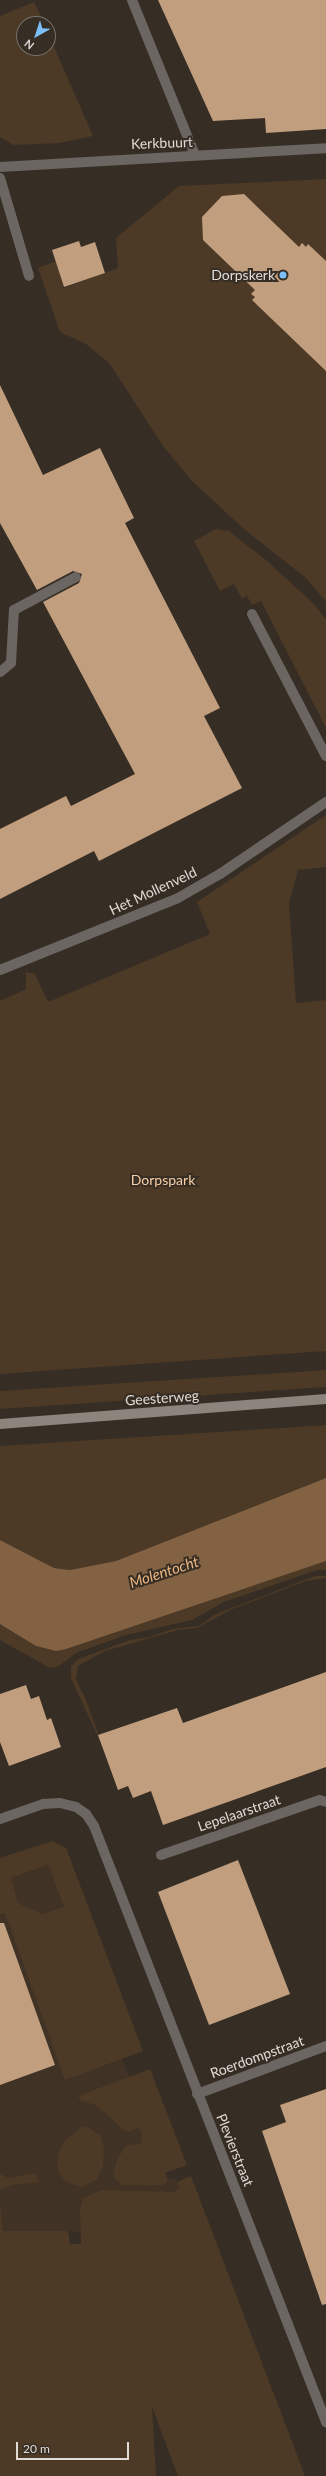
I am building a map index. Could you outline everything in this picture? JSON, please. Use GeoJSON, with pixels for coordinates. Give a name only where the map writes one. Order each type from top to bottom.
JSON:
{"type":"FeatureCollection","features":[{"type":"Feature","properties":{"kind":"main road","name":"Geesterweg"},"geometry":{"type":"LineString","coordinates":[[0,1424],[326,1400]]}},
{"type":"Feature","properties":{"kind":"street"},"geometry":{"type":"LineString","coordinates":[[132,0],[195,156]]}},
{"type":"Feature","properties":{"kind":"street","name":"Kerkbuurt"},"geometry":{"type":"LineString","coordinates":[[0,167],[326,148]]}},
{"type":"Feature","properties":{"kind":"street"},"geometry":{"type":"LineString","coordinates":[[0,178],[29,276]]}},
{"type":"Feature","properties":{"kind":"street"},"geometry":{"type":"LineString","coordinates":[[0,672],[11,663],[14,610],[76,577]]}},
{"type":"Feature","properties":{"kind":"street"},"geometry":{"type":"LineString","coordinates":[[252,614],[326,756]]}},
{"type":"Feature","properties":{"kind":"street","name":"Het Mollenveld"},"geometry":{"type":"LineString","coordinates":[[0,970],[178,898],[232,866],[326,802]]}},
{"type":"Feature","properties":{"kind":"street","name":"Lepelaarstraat"},"geometry":{"type":"LineString","coordinates":[[161,1855],[320,1800],[326,1802]]}},
{"type":"Feature","properties":{"kind":"street","name":"Plevierstraat"},"geometry":{"type":"LineString","coordinates":[[0,1819],[43,1804],[76,1807],[86,1814],[94,1826],[197,2094],[326,2422]]}},
{"type":"Feature","properties":{"kind":"street","name":"Roerdompstraat"},"geometry":{"type":"LineString","coordinates":[[197,2094],[326,2046]]}},
{"type":"Feature","properties":{"kind":"shaded area"},"geometry":{"type":"Polygon","coordinates":[[[48,1865],[168,2179],[175,2177],[183,2200],[96,2232],[0,2231],[0,1882],[48,1865]]]}},
{"type":"Feature","properties":{"kind":"green space"},"geometry":{"type":"Polygon","coordinates":[[[34,2],[40,16],[16,16],[16,56],[56,56],[56,51],[93,136],[60,143],[14,145],[0,137],[0,16],[34,2]]]}},
{"type":"Feature","properties":{"kind":"green space"},"geometry":{"type":"Polygon","coordinates":[[[326,179],[326,602],[306,578],[245,530],[192,481],[163,446],[110,364],[86,344],[60,332],[38,268],[56,261],[64,288],[118,268],[116,238],[179,186],[326,179]]]}},
{"type":"Feature","properties":{"kind":"green space"},"geometry":{"type":"Polygon","coordinates":[[[216,529],[229,531],[266,560],[315,605],[326,620],[326,728],[261,601],[252,605],[247,596],[242,599],[234,584],[220,591],[194,541],[216,529]]]}},
{"type":"Feature","properties":{"kind":"green space","name":"Dorpspark"},"geometry":{"type":"Polygon","coordinates":[[[326,815],[326,867],[298,870],[289,903],[296,1003],[326,1000],[326,1351],[0,1374],[0,1001],[26,989],[26,972],[35,974],[48,1002],[210,934],[197,902],[326,815]]]}},
{"type":"Feature","properties":{"kind":"green space"},"geometry":{"type":"Polygon","coordinates":[[[326,1370],[326,1387],[0,1409],[0,1391],[326,1370]]]}},
{"type":"Feature","properties":{"kind":"green space"},"geometry":{"type":"Polygon","coordinates":[[[326,1425],[326,1478],[116,1561],[70,1570],[54,1568],[0,1540],[0,1446],[326,1425]]]}},
{"type":"Feature","properties":{"kind":"green space"},"geometry":{"type":"Polygon","coordinates":[[[326,1561],[326,1570],[317,1570],[224,1602],[192,1620],[126,1635],[76,1653],[59,1666],[50,1668],[0,1640],[0,1624],[46,1649],[326,1561]]]}},
{"type":"Feature","properties":{"kind":"green space"},"geometry":{"type":"Polygon","coordinates":[[[315,1576],[326,1576],[326,1578],[306,1581],[230,1610],[197,1628],[178,1630],[105,1651],[78,1666],[76,1679],[86,1700],[104,1750],[71,1678],[71,1666],[78,1659],[130,1640],[150,1637],[172,1629],[199,1626],[216,1614],[315,1576]]]}},
{"type":"Feature","properties":{"kind":"green space"},"geometry":{"type":"Polygon","coordinates":[[[52,1841],[66,1848],[143,2051],[65,2080],[5,1913],[0,1914],[0,1858],[52,1841]],[[48,1865],[11,1878],[18,1903],[42,1914],[64,1907],[48,1865]]]}},
{"type":"Feature","properties":{"kind":"green space"},"geometry":{"type":"Polygon","coordinates":[[[150,2069],[187,2165],[165,2173],[168,2180],[163,2185],[121,2185],[113,2176],[116,2162],[125,2146],[142,2143],[141,2130],[137,2128],[129,2132],[123,2130],[109,2116],[93,2104],[81,2101],[78,2096],[150,2069]]]}},
{"type":"Feature","properties":{"kind":"green space"},"geometry":{"type":"Polygon","coordinates":[[[82,2127],[88,2127],[101,2136],[104,2148],[103,2166],[97,2179],[82,2187],[68,2183],[61,2176],[57,2167],[59,2152],[65,2140],[82,2127]]]}},
{"type":"Feature","properties":{"kind":"green space"},"geometry":{"type":"Polygon","coordinates":[[[35,2173],[40,2182],[12,2185],[0,2190],[0,2174],[8,2178],[35,2173]]]}},
{"type":"Feature","properties":{"kind":"green space"},"geometry":{"type":"Polygon","coordinates":[[[191,2176],[305,2476],[178,2476],[152,2407],[156,2476],[0,2476],[0,2203],[3,2231],[68,2231],[70,2244],[81,2244],[80,2209],[83,2198],[102,2190],[173,2192],[179,2188],[177,2182],[191,2176]]]}},
{"type":"Feature","properties":{"kind":"water","name":"Molentocht"},"geometry":{"type":"Polygon","coordinates":[[[326,1478],[326,1561],[66,1649],[56,1651],[36,1646],[0,1624],[0,1540],[54,1568],[70,1570],[116,1561],[326,1478]]]}},
{"type":"Feature","properties":{"kind":"building"},"geometry":{"type":"Polygon","coordinates":[[[158,0],[326,0],[326,129],[266,133],[265,118],[213,121],[158,0]]]}},
{"type":"Feature","properties":{"kind":"building","name":"Dorpskerk"},"geometry":{"type":"Polygon","coordinates":[[[244,194],[299,247],[302,243],[306,247],[308,244],[326,261],[326,371],[252,300],[255,297],[251,294],[255,290],[203,240],[202,217],[222,196],[244,194]]]}},
{"type":"Feature","properties":{"kind":"building"},"geometry":{"type":"Polygon","coordinates":[[[79,241],[81,247],[95,242],[105,273],[64,287],[52,250],[79,241]]]}},
{"type":"Feature","properties":{"kind":"building"},"geometry":{"type":"Polygon","coordinates":[[[0,385],[43,475],[100,448],[134,518],[125,523],[220,708],[204,716],[242,788],[99,861],[94,851],[0,899],[0,829],[66,796],[71,806],[135,774],[43,602],[79,583],[82,574],[73,571],[37,590],[0,523],[0,385]]]}},
{"type":"Feature","properties":{"kind":"building"},"geometry":{"type":"Polygon","coordinates":[[[326,1672],[326,1767],[163,1825],[151,1791],[133,1798],[128,1786],[118,1790],[98,1735],[177,1708],[183,1723],[326,1672]]]}},
{"type":"Feature","properties":{"kind":"building"},"geometry":{"type":"Polygon","coordinates":[[[26,1685],[31,1699],[39,1696],[47,1720],[51,1718],[61,1747],[9,1766],[0,1742],[0,1694],[26,1685]]]}},
{"type":"Feature","properties":{"kind":"building"},"geometry":{"type":"Polygon","coordinates":[[[238,1860],[290,1994],[209,2025],[158,1892],[238,1860]]]}},
{"type":"Feature","properties":{"kind":"building"},"geometry":{"type":"Polygon","coordinates":[[[0,1923],[4,1923],[55,2065],[0,2085],[0,1923]]]}},
{"type":"Feature","properties":{"kind":"building"},"geometry":{"type":"Polygon","coordinates":[[[326,2089],[326,2304],[322,2305],[262,2131],[286,2122],[280,2105],[326,2089]]]}},
{"type":"Feature","properties":{"kind":"place","name":"Dorpskerk"},"geometry":{"type":"Point","coordinates":[283,275]}}]}
